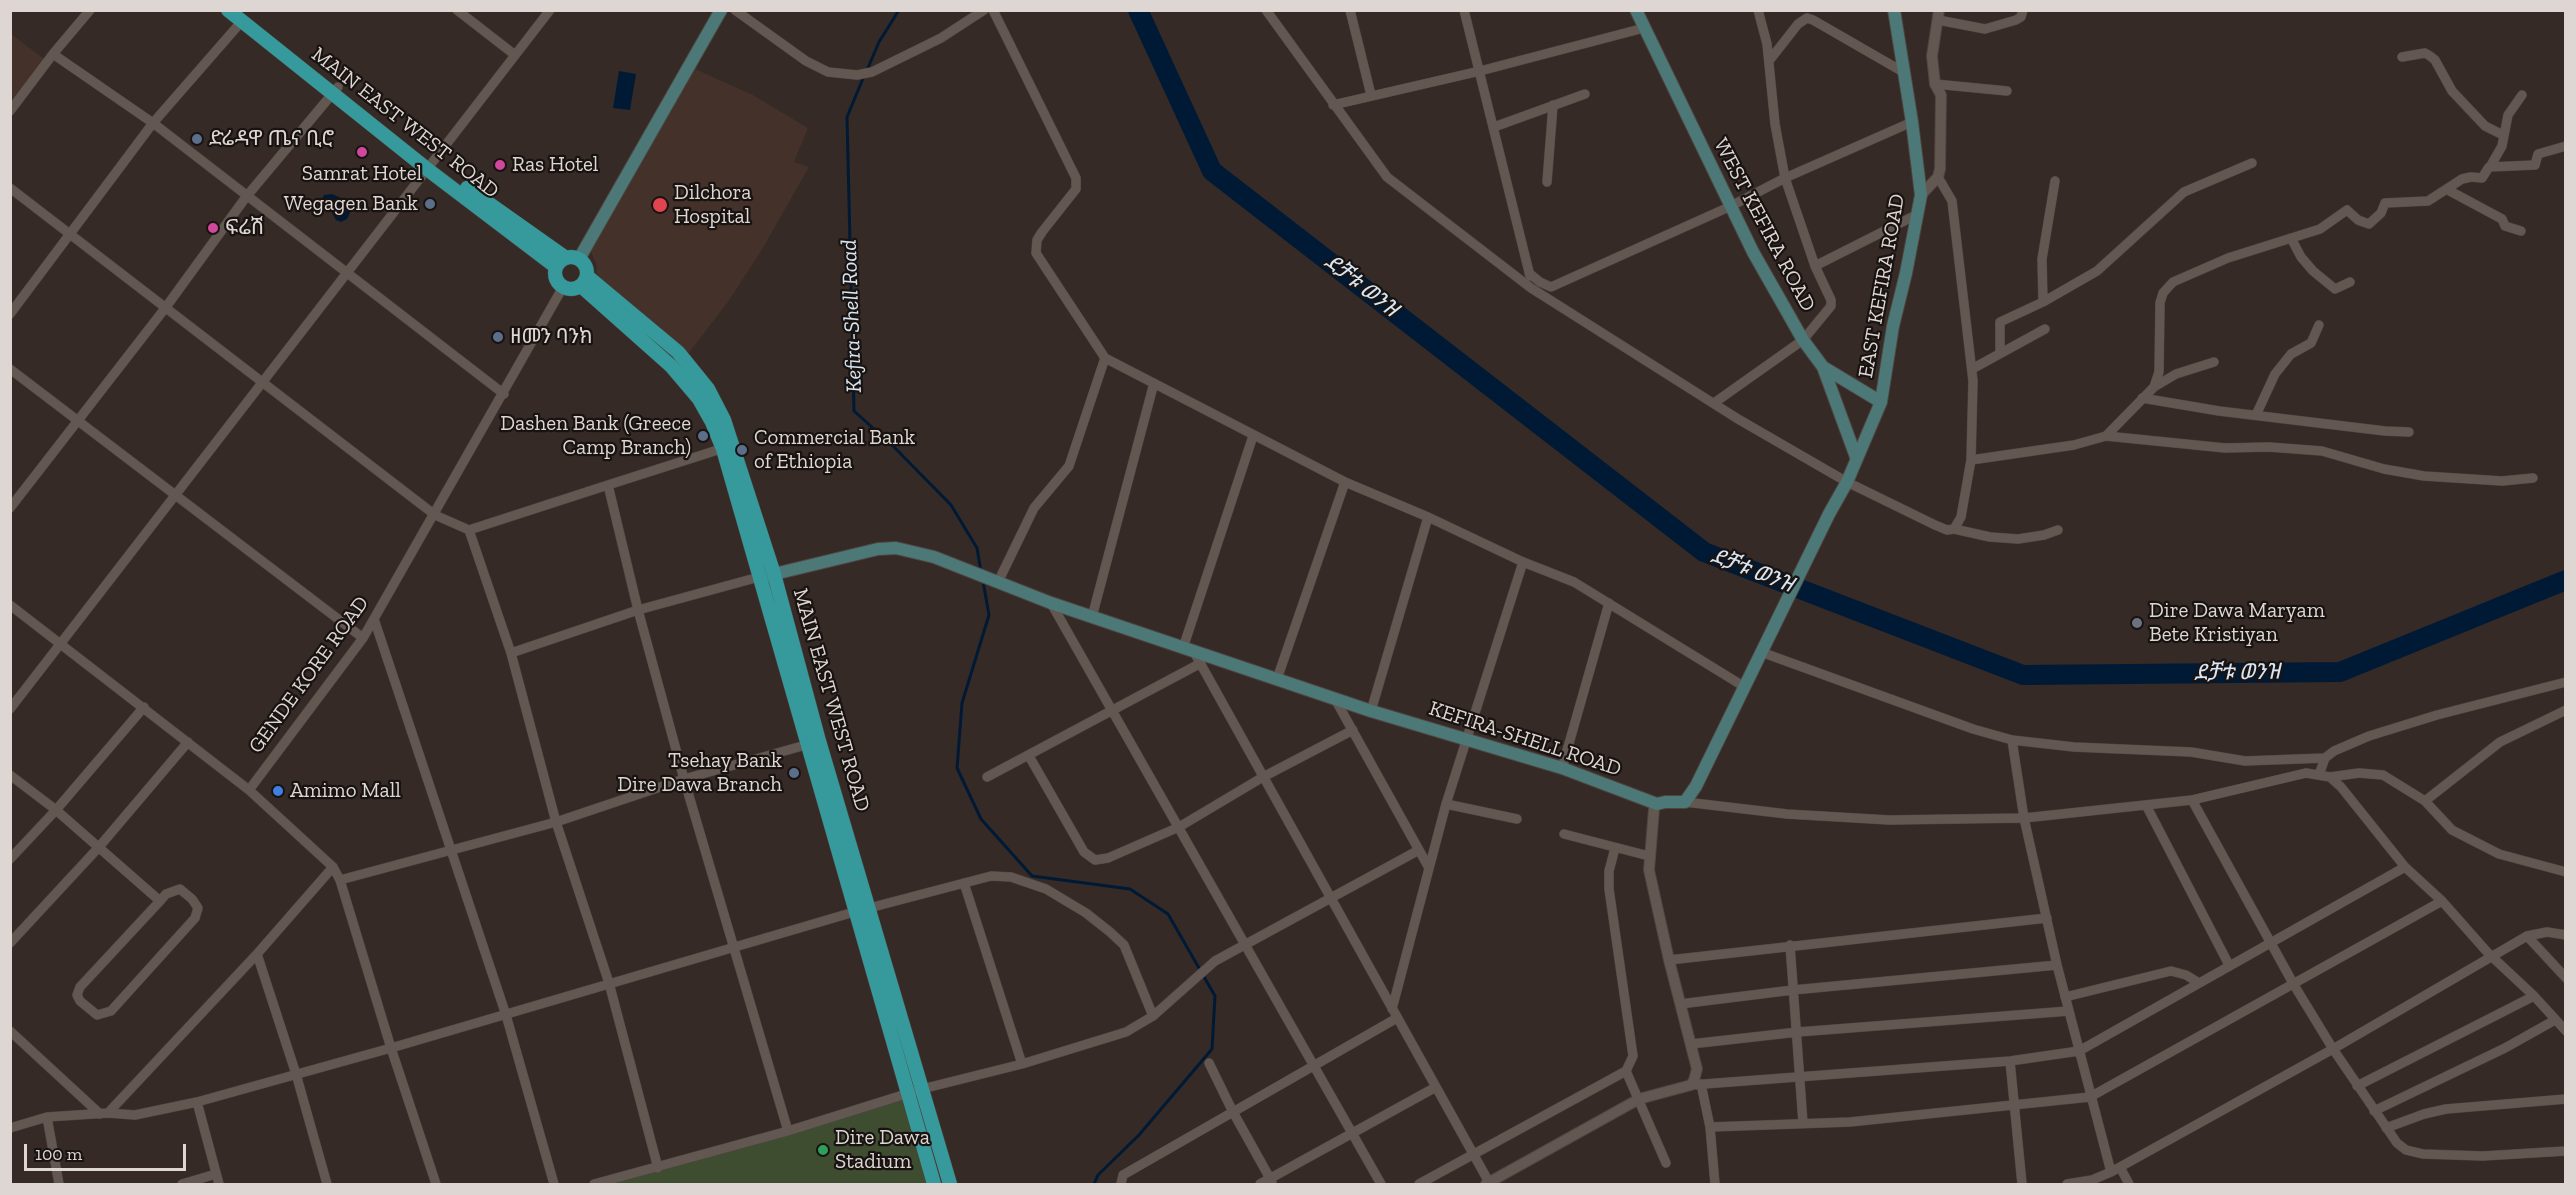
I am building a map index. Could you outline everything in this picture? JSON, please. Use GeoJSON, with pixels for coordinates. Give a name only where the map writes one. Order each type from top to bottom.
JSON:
{"type":"FeatureCollection","features":[{"type":"Feature","properties":{"kind":"main road","name":"MAIN EAST WEST ROAD"},"geometry":{"type":"LineString","coordinates":[[228,10],[241,16],[429,166],[567,261]]}},
{"type":"Feature","properties":{"kind":"main road"},"geometry":{"type":"LineString","coordinates":[[567,261],[586,266],[584,281],[572,289],[563,287],[557,280],[567,261],[720,10]]}},
{"type":"Feature","properties":{"kind":"main road","name":"WEST KEFIRA ROAD"},"geometry":{"type":"LineString","coordinates":[[1635,10],[1729,207],[1803,340],[1823,367],[1856,457]]}},
{"type":"Feature","properties":{"kind":"main road","name":"EAST KEFIRA ROAD"},"geometry":{"type":"LineString","coordinates":[[1856,457],[1881,402],[1893,326],[1921,195],[1894,10]]}},
{"type":"Feature","properties":{"kind":"main road","name":"MAIN EAST WEST ROAD"},"geometry":{"type":"LineString","coordinates":[[584,281],[626,318],[684,380],[706,410],[727,447],[747,511],[774,573],[854,912],[934,1185]]}},
{"type":"Feature","properties":{"kind":"main road"},"geometry":{"type":"LineString","coordinates":[[1823,367],[1881,402]]}},
{"type":"Feature","properties":{"kind":"main road"},"geometry":{"type":"LineString","coordinates":[[1685,802],[1696,786],[1743,686],[1847,482],[1856,457]]}},
{"type":"Feature","properties":{"kind":"main road","name":"MAIN EAST WEST ROAD"},"geometry":{"type":"LineString","coordinates":[[747,511],[759,578],[869,908],[950,1185]]}},
{"type":"Feature","properties":{"kind":"main road","name":"KEFIRA-SHELL ROAD"},"geometry":{"type":"LineString","coordinates":[[774,573],[861,551],[896,548],[934,557],[1051,603],[1371,711],[1562,768],[1657,804],[1685,802]]}},
{"type":"Feature","properties":{"kind":"main road"},"geometry":{"type":"LineString","coordinates":[[759,578],[774,573]]}},
{"type":"Feature","properties":{"kind":"street"},"geometry":{"type":"LineString","coordinates":[[10,111],[52,54],[90,10]]}},
{"type":"Feature","properties":{"kind":"street"},"geometry":{"type":"LineString","coordinates":[[456,10],[515,55]]}},
{"type":"Feature","properties":{"kind":"street"},"geometry":{"type":"LineString","coordinates":[[10,709],[550,10]]}},
{"type":"Feature","properties":{"kind":"street"},"geometry":{"type":"LineString","coordinates":[[735,10],[806,61],[828,72],[857,75],[872,72],[941,38],[984,10]]}},
{"type":"Feature","properties":{"kind":"street"},"geometry":{"type":"LineString","coordinates":[[993,10],[1076,178],[1076,189],[1037,240],[1036,253],[1105,358],[1345,482],[1428,517],[1523,562],[1574,582],[1743,686]]}},
{"type":"Feature","properties":{"kind":"street"},"geometry":{"type":"LineString","coordinates":[[1266,10],[1387,177],[1531,288],[1714,403],[1847,482],[1935,525],[1947,530],[1954,529],[1990,537],[2018,539],[2044,535],[2058,530]]}},
{"type":"Feature","properties":{"kind":"street"},"geometry":{"type":"LineString","coordinates":[[1350,10],[1371,95]]}},
{"type":"Feature","properties":{"kind":"street"},"geometry":{"type":"LineString","coordinates":[[1464,10],[1531,288]]}},
{"type":"Feature","properties":{"kind":"street"},"geometry":{"type":"LineString","coordinates":[[1714,403],[1803,340],[1831,306],[1831,300],[1815,266],[1785,178],[1775,124],[1769,61],[1758,10]]}},
{"type":"Feature","properties":{"kind":"street"},"geometry":{"type":"LineString","coordinates":[[1954,529],[1962,517],[1971,460],[1972,369],[1952,201],[1938,177],[1941,95],[1935,84],[1932,56],[1939,15],[1985,29],[2016,20],[2021,17],[2023,10]]}},
{"type":"Feature","properties":{"kind":"street"},"geometry":{"type":"LineString","coordinates":[[1769,61],[1798,24],[1809,14],[1813,20],[1905,73]]}},
{"type":"Feature","properties":{"kind":"street"},"geometry":{"type":"LineString","coordinates":[[10,314],[153,123],[241,16]]}},
{"type":"Feature","properties":{"kind":"street"},"geometry":{"type":"LineString","coordinates":[[1333,105],[1480,71],[1644,28]]}},
{"type":"Feature","properties":{"kind":"street"},"geometry":{"type":"LineString","coordinates":[[2402,57],[2425,53],[2430,56],[2435,60],[2452,91],[2485,126],[2503,135]]}},
{"type":"Feature","properties":{"kind":"street"},"geometry":{"type":"LineString","coordinates":[[52,54],[153,123],[504,394]]}},
{"type":"Feature","properties":{"kind":"street"},"geometry":{"type":"LineString","coordinates":[[1935,84],[2007,91]]}},
{"type":"Feature","properties":{"kind":"street"},"geometry":{"type":"LineString","coordinates":[[10,508],[166,307],[246,197],[335,90]]}},
{"type":"Feature","properties":{"kind":"street"},"geometry":{"type":"LineString","coordinates":[[1494,127],[1585,94]]}},
{"type":"Feature","properties":{"kind":"street"},"geometry":{"type":"LineString","coordinates":[[2154,387],[2159,372],[2160,303],[2167,286],[2214,263],[2320,229],[2347,210],[2358,220],[2369,224],[2381,213],[2385,203],[2428,201],[2462,179],[2482,178],[2502,146],[2508,115],[2522,95]]}},
{"type":"Feature","properties":{"kind":"street"},"geometry":{"type":"LineString","coordinates":[[1547,182],[1553,105]]}},
{"type":"Feature","properties":{"kind":"street"},"geometry":{"type":"LineString","coordinates":[[1529,273],[1551,287],[1729,207],[1785,178],[1912,122]]}},
{"type":"Feature","properties":{"kind":"street"},"geometry":{"type":"LineString","coordinates":[[2490,167],[2535,165],[2538,154],[2565,146]]}},
{"type":"Feature","properties":{"kind":"street"},"geometry":{"type":"LineString","coordinates":[[2000,353],[2000,322],[2043,302],[2107,263],[2184,192],[2252,163]]}},
{"type":"Feature","properties":{"kind":"street"},"geometry":{"type":"LineString","coordinates":[[1921,195],[1938,177]]}},
{"type":"Feature","properties":{"kind":"street"},"geometry":{"type":"LineString","coordinates":[[2043,302],[2042,259],[2055,181]]}},
{"type":"Feature","properties":{"kind":"street"},"geometry":{"type":"LineString","coordinates":[[10,188],[435,515],[469,530],[727,447]]}},
{"type":"Feature","properties":{"kind":"street"},"geometry":{"type":"LineString","coordinates":[[2448,190],[2502,219],[2505,226],[2521,231]]}},
{"type":"Feature","properties":{"kind":"street"},"geometry":{"type":"LineString","coordinates":[[1815,266],[1918,214]]}},
{"type":"Feature","properties":{"kind":"street"},"geometry":{"type":"LineString","coordinates":[[2290,238],[2313,271],[2335,289],[2350,282]]}},
{"type":"Feature","properties":{"kind":"street","name":"GENDE KORE ROAD"},"geometry":{"type":"LineString","coordinates":[[249,790],[363,638],[563,287]]}},
{"type":"Feature","properties":{"kind":"street"},"geometry":{"type":"LineString","coordinates":[[2256,415],[2275,374],[2291,354],[2311,343],[2319,325]]}},
{"type":"Feature","properties":{"kind":"street"},"geometry":{"type":"LineString","coordinates":[[1972,369],[2044,329]]}},
{"type":"Feature","properties":{"kind":"street"},"geometry":{"type":"LineString","coordinates":[[994,580],[1034,508],[1069,466],[1105,358]]}},
{"type":"Feature","properties":{"kind":"street"},"geometry":{"type":"LineString","coordinates":[[2106,436],[2154,387],[2176,374],[2214,362]]}},
{"type":"Feature","properties":{"kind":"street"},"geometry":{"type":"LineString","coordinates":[[10,369],[175,497],[363,638]]}},
{"type":"Feature","properties":{"kind":"street"},"geometry":{"type":"LineString","coordinates":[[1092,617],[1154,383]]}},
{"type":"Feature","properties":{"kind":"street"},"geometry":{"type":"LineString","coordinates":[[2142,398],[2256,415],[2409,432]]}},
{"type":"Feature","properties":{"kind":"street"},"geometry":{"type":"LineString","coordinates":[[1253,436],[1189,650],[1201,663],[1489,1184],[1639,1099],[1696,1085],[2010,1061],[2079,1051],[2405,867]]}},
{"type":"Feature","properties":{"kind":"street"},"geometry":{"type":"LineString","coordinates":[[1971,460],[2074,445],[2106,436],[2236,449],[2268,447],[2322,451],[2384,469],[2424,476],[2502,481],[2533,478]]}},
{"type":"Feature","properties":{"kind":"street"},"geometry":{"type":"LineString","coordinates":[[1277,679],[1345,482]]}},
{"type":"Feature","properties":{"kind":"street"},"geometry":{"type":"LineString","coordinates":[[608,485],[638,610],[684,779],[788,1131]]}},
{"type":"Feature","properties":{"kind":"street"},"geometry":{"type":"LineString","coordinates":[[1371,711],[1428,517]]}},
{"type":"Feature","properties":{"kind":"street"},"geometry":{"type":"LineString","coordinates":[[469,530],[510,653],[556,822],[609,983],[658,1168]]}},
{"type":"Feature","properties":{"kind":"street"},"geometry":{"type":"LineString","coordinates":[[1392,1009],[1446,804],[1523,562]]}},
{"type":"Feature","properties":{"kind":"street"},"geometry":{"type":"LineString","coordinates":[[510,653],[638,610],[759,578]]}},
{"type":"Feature","properties":{"kind":"street"},"geometry":{"type":"LineString","coordinates":[[1051,603],[1381,1185]]}},
{"type":"Feature","properties":{"kind":"street"},"geometry":{"type":"LineString","coordinates":[[1562,768],[1609,603]]}},
{"type":"Feature","properties":{"kind":"street"},"geometry":{"type":"LineString","coordinates":[[10,605],[249,790],[333,867],[340,880],[436,1185]]}},
{"type":"Feature","properties":{"kind":"street"},"geometry":{"type":"LineString","coordinates":[[374,619],[506,1014],[554,1185]]}},
{"type":"Feature","properties":{"kind":"street"},"geometry":{"type":"LineString","coordinates":[[1761,652],[1973,729],[2012,740],[2074,747],[2191,752],[2245,761],[2325,758]]}},
{"type":"Feature","properties":{"kind":"street"},"geometry":{"type":"LineString","coordinates":[[987,777],[1201,663]]}},
{"type":"Feature","properties":{"kind":"street"},"geometry":{"type":"LineString","coordinates":[[2319,775],[2325,758],[2334,751],[2369,736],[2437,715],[2565,682]]}},
{"type":"Feature","properties":{"kind":"street"},"geometry":{"type":"LineString","coordinates":[[1335,699],[1429,868]]}},
{"type":"Feature","properties":{"kind":"street"},"geometry":{"type":"LineString","coordinates":[[10,859],[56,810],[144,707]]}},
{"type":"Feature","properties":{"kind":"street"},"geometry":{"type":"LineString","coordinates":[[2425,801],[2500,742],[2565,710]]}},
{"type":"Feature","properties":{"kind":"street"},"geometry":{"type":"LineString","coordinates":[[1029,756],[1084,852],[1095,860],[1108,858],[1179,827],[1263,777],[1353,730]]}},
{"type":"Feature","properties":{"kind":"street"},"geometry":{"type":"LineString","coordinates":[[2012,740],[2024,818],[2090,1097],[2116,1169],[2129,1185]]}},
{"type":"Feature","properties":{"kind":"street"},"geometry":{"type":"LineString","coordinates":[[10,943],[99,847],[188,742]]}},
{"type":"Feature","properties":{"kind":"street"},"geometry":{"type":"LineString","coordinates":[[340,880],[556,822],[684,779],[813,743]]}},
{"type":"Feature","properties":{"kind":"street"},"geometry":{"type":"LineString","coordinates":[[1685,802],[1787,814],[1889,820],[2024,818],[2192,800],[2306,773],[2330,777],[2359,772],[2374,773],[2389,778],[2425,801],[2452,830],[2499,854],[2565,872]]}},
{"type":"Feature","properties":{"kind":"street"},"geometry":{"type":"LineString","coordinates":[[10,775],[56,810],[160,901]]}},
{"type":"Feature","properties":{"kind":"street"},"geometry":{"type":"LineString","coordinates":[[2330,777],[2341,787],[2405,867],[2442,901],[2488,953],[2534,996],[2565,1031]]}},
{"type":"Feature","properties":{"kind":"street"},"geometry":{"type":"LineString","coordinates":[[2192,800],[2294,985],[2357,1086],[2397,1143],[2414,1153],[2483,1156],[2565,1151]]}},
{"type":"Feature","properties":{"kind":"street"},"geometry":{"type":"LineString","coordinates":[[1446,804],[1517,819]]}},
{"type":"Feature","properties":{"kind":"street"},"geometry":{"type":"LineString","coordinates":[[1657,804],[1654,809],[1649,856],[1652,886],[1697,1069],[1696,1085],[1710,1127],[1715,1185]]}},
{"type":"Feature","properties":{"kind":"street"},"geometry":{"type":"LineString","coordinates":[[2146,805],[2229,966]]}},
{"type":"Feature","properties":{"kind":"street"},"geometry":{"type":"LineString","coordinates":[[1564,834],[1649,856]]}},
{"type":"Feature","properties":{"kind":"street"},"geometry":{"type":"LineString","coordinates":[[1419,1185],[1626,1071],[1633,1056],[1609,889],[1615,848]]}},
{"type":"Feature","properties":{"kind":"street"},"geometry":{"type":"LineString","coordinates":[[594,1185],[788,1131],[922,1089],[1022,1064],[1126,1032],[1153,1016],[1215,961],[1419,850]]}},
{"type":"Feature","properties":{"kind":"street"},"geometry":{"type":"LineString","coordinates":[[104,1113],[257,954],[333,867]]}},
{"type":"Feature","properties":{"kind":"street"},"geometry":{"type":"LineString","coordinates":[[10,1128],[47,1117],[104,1113],[135,1115],[197,1102],[391,1048],[854,912],[991,876],[1011,877],[1046,890],[1086,913],[1124,945],[1153,1016]]}},
{"type":"Feature","properties":{"kind":"street"},"geometry":{"type":"LineString","coordinates":[[964,883],[1022,1064]]}},
{"type":"Feature","properties":{"kind":"street"},"geometry":{"type":"LineString","coordinates":[[180,889],[192,899],[198,908],[195,918],[111,1011],[97,1015],[80,1001],[77,995],[80,987],[160,901],[166,894],[180,889]]}},
{"type":"Feature","properties":{"kind":"street"},"geometry":{"type":"LineString","coordinates":[[1710,1127],[1850,1122],[2014,1107],[2090,1097],[2442,901]]}},
{"type":"Feature","properties":{"kind":"street"},"geometry":{"type":"LineString","coordinates":[[1669,960],[2047,918]]}},
{"type":"Feature","properties":{"kind":"street"},"geometry":{"type":"LineString","coordinates":[[2067,1185],[2092,1180],[2116,1169],[2333,1049],[2528,936],[2547,932],[2565,935]]}},
{"type":"Feature","properties":{"kind":"street"},"geometry":{"type":"LineString","coordinates":[[2528,936],[2565,978]]}},
{"type":"Feature","properties":{"kind":"street"},"geometry":{"type":"LineString","coordinates":[[1790,945],[1803,1123]]}},
{"type":"Feature","properties":{"kind":"street"},"geometry":{"type":"LineString","coordinates":[[257,954],[296,1074],[327,1185]]}},
{"type":"Feature","properties":{"kind":"street"},"geometry":{"type":"LineString","coordinates":[[1680,1004],[1793,990],[2057,965]]}},
{"type":"Feature","properties":{"kind":"street"},"geometry":{"type":"LineString","coordinates":[[2065,997],[2171,971],[2186,975],[2199,983]]}},
{"type":"Feature","properties":{"kind":"street"},"geometry":{"type":"LineString","coordinates":[[2357,1086],[2534,996]]}},
{"type":"Feature","properties":{"kind":"street"},"geometry":{"type":"LineString","coordinates":[[1691,1044],[1798,1032],[2069,1011]]}},
{"type":"Feature","properties":{"kind":"street"},"geometry":{"type":"LineString","coordinates":[[1121,1185],[1123,1175],[1397,1018]]}},
{"type":"Feature","properties":{"kind":"street"},"geometry":{"type":"LineString","coordinates":[[2374,1112],[2555,1020]]}},
{"type":"Feature","properties":{"kind":"street"},"geometry":{"type":"LineString","coordinates":[[10,1031],[104,1113]]}},
{"type":"Feature","properties":{"kind":"street"},"geometry":{"type":"LineString","coordinates":[[2010,1061],[2022,1185]]}},
{"type":"Feature","properties":{"kind":"street"},"geometry":{"type":"LineString","coordinates":[[1209,1063],[1272,1182]]}},
{"type":"Feature","properties":{"kind":"street"},"geometry":{"type":"LineString","coordinates":[[1626,1071],[1666,1162]]}},
{"type":"Feature","properties":{"kind":"street"},"geometry":{"type":"LineString","coordinates":[[1260,1185],[1272,1182],[1436,1087]]}},
{"type":"Feature","properties":{"kind":"street"},"geometry":{"type":"LineString","coordinates":[[2386,1128],[2424,1114],[2446,1109],[2565,1099]]}},
{"type":"Feature","properties":{"kind":"street"},"geometry":{"type":"LineString","coordinates":[[197,1102],[219,1185]]}},
{"type":"Feature","properties":{"kind":"street"},"geometry":{"type":"LineString","coordinates":[[47,1117],[59,1185]]}},
{"type":"Feature","properties":{"kind":"street"},"geometry":{"type":"LineString","coordinates":[[183,1185],[216,1174]]}},
{"type":"Feature","properties":{"kind":"shaded area"},"geometry":{"type":"Polygon","coordinates":[[[11,34],[47,61],[11,111],[11,34]]]}},
{"type":"Feature","properties":{"kind":"shaded area"},"geometry":{"type":"Polygon","coordinates":[[[695,69],[753,95],[808,128],[794,162],[809,167],[763,248],[728,302],[688,354],[601,278],[596,272],[597,266],[591,252],[695,69]]]}},
{"type":"Feature","properties":{"kind":"green space","name":"Dire Dawa Stadium"},"geometry":{"type":"Polygon","coordinates":[[[907,1094],[934,1184],[594,1184],[907,1094]]]}},
{"type":"Feature","properties":{"kind":"water"},"geometry":{"type":"Polygon","coordinates":[[[619,71],[636,74],[630,110],[613,108],[619,71]]]}},
{"type":"Feature","properties":{"kind":"water"},"geometry":{"type":"Polygon","coordinates":[[[332,194],[341,198],[350,213],[347,219],[341,222],[336,220],[321,201],[324,195],[332,194]]]}},
{"type":"Feature","properties":{"kind":"waterway","name":"Kefira-Shell Road"},"geometry":{"type":"LineString","coordinates":[[867,70],[879,42],[899,10]]}},
{"type":"Feature","properties":{"kind":"waterway","name":"ደቻቱ ወንዝ"},"geometry":{"type":"LineString","coordinates":[[1138,10],[1212,171],[1704,552],[2023,675],[2340,672],[2566,580]]}},
{"type":"Feature","properties":{"kind":"waterway","name":"Kefira-Shell Road"},"geometry":{"type":"LineString","coordinates":[[864,76],[847,117],[854,411],[893,446],[951,505],[977,548],[981,572]]}},
{"type":"Feature","properties":{"kind":"waterway","name":"Kefira-Shell Road"},"geometry":{"type":"LineString","coordinates":[[983,581],[989,615],[962,703],[957,768],[981,819],[1032,876],[1130,889],[1168,914],[1215,996],[1212,1049],[1139,1135],[1098,1175],[1094,1184]]}},
{"type":"Feature","properties":{"kind":"place","name":"ድሬዳዋ ጤና ቢሮ"},"geometry":{"type":"Point","coordinates":[197,139]}},
{"type":"Feature","properties":{"kind":"place","name":"Samrat Hotel"},"geometry":{"type":"Point","coordinates":[362,152]}},
{"type":"Feature","properties":{"kind":"place","name":"Ras Hotel"},"geometry":{"type":"Point","coordinates":[500,165]}},
{"type":"Feature","properties":{"kind":"place","name":"Wegagen Bank"},"geometry":{"type":"Point","coordinates":[430,204]}},
{"type":"Feature","properties":{"kind":"place","name":"Dilchora Hospital"},"geometry":{"type":"Point","coordinates":[660,205]}},
{"type":"Feature","properties":{"kind":"place","name":"ፍሬሽ"},"geometry":{"type":"Point","coordinates":[213,228]}},
{"type":"Feature","properties":{"kind":"place","name":"ዘመን ባንክ"},"geometry":{"type":"Point","coordinates":[498,337]}},
{"type":"Feature","properties":{"kind":"place","name":"Dashen Bank (Greece Camp Branch)"},"geometry":{"type":"Point","coordinates":[703,436]}},
{"type":"Feature","properties":{"kind":"place","name":"Commercial Bank of Ethiopia"},"geometry":{"type":"Point","coordinates":[742,450]}},
{"type":"Feature","properties":{"kind":"place","name":"Dire Dawa Maryam Bete Kristiyan"},"geometry":{"type":"Point","coordinates":[2137,623]}},
{"type":"Feature","properties":{"kind":"place","name":"Tsehay Bank Dire Dawa Branch"},"geometry":{"type":"Point","coordinates":[794,773]}},
{"type":"Feature","properties":{"kind":"place","name":"Amimo Mall"},"geometry":{"type":"Point","coordinates":[278,791]}},
{"type":"Feature","properties":{"kind":"place","name":"Dire Dawa Stadium"},"geometry":{"type":"Point","coordinates":[823,1150]}}]}
